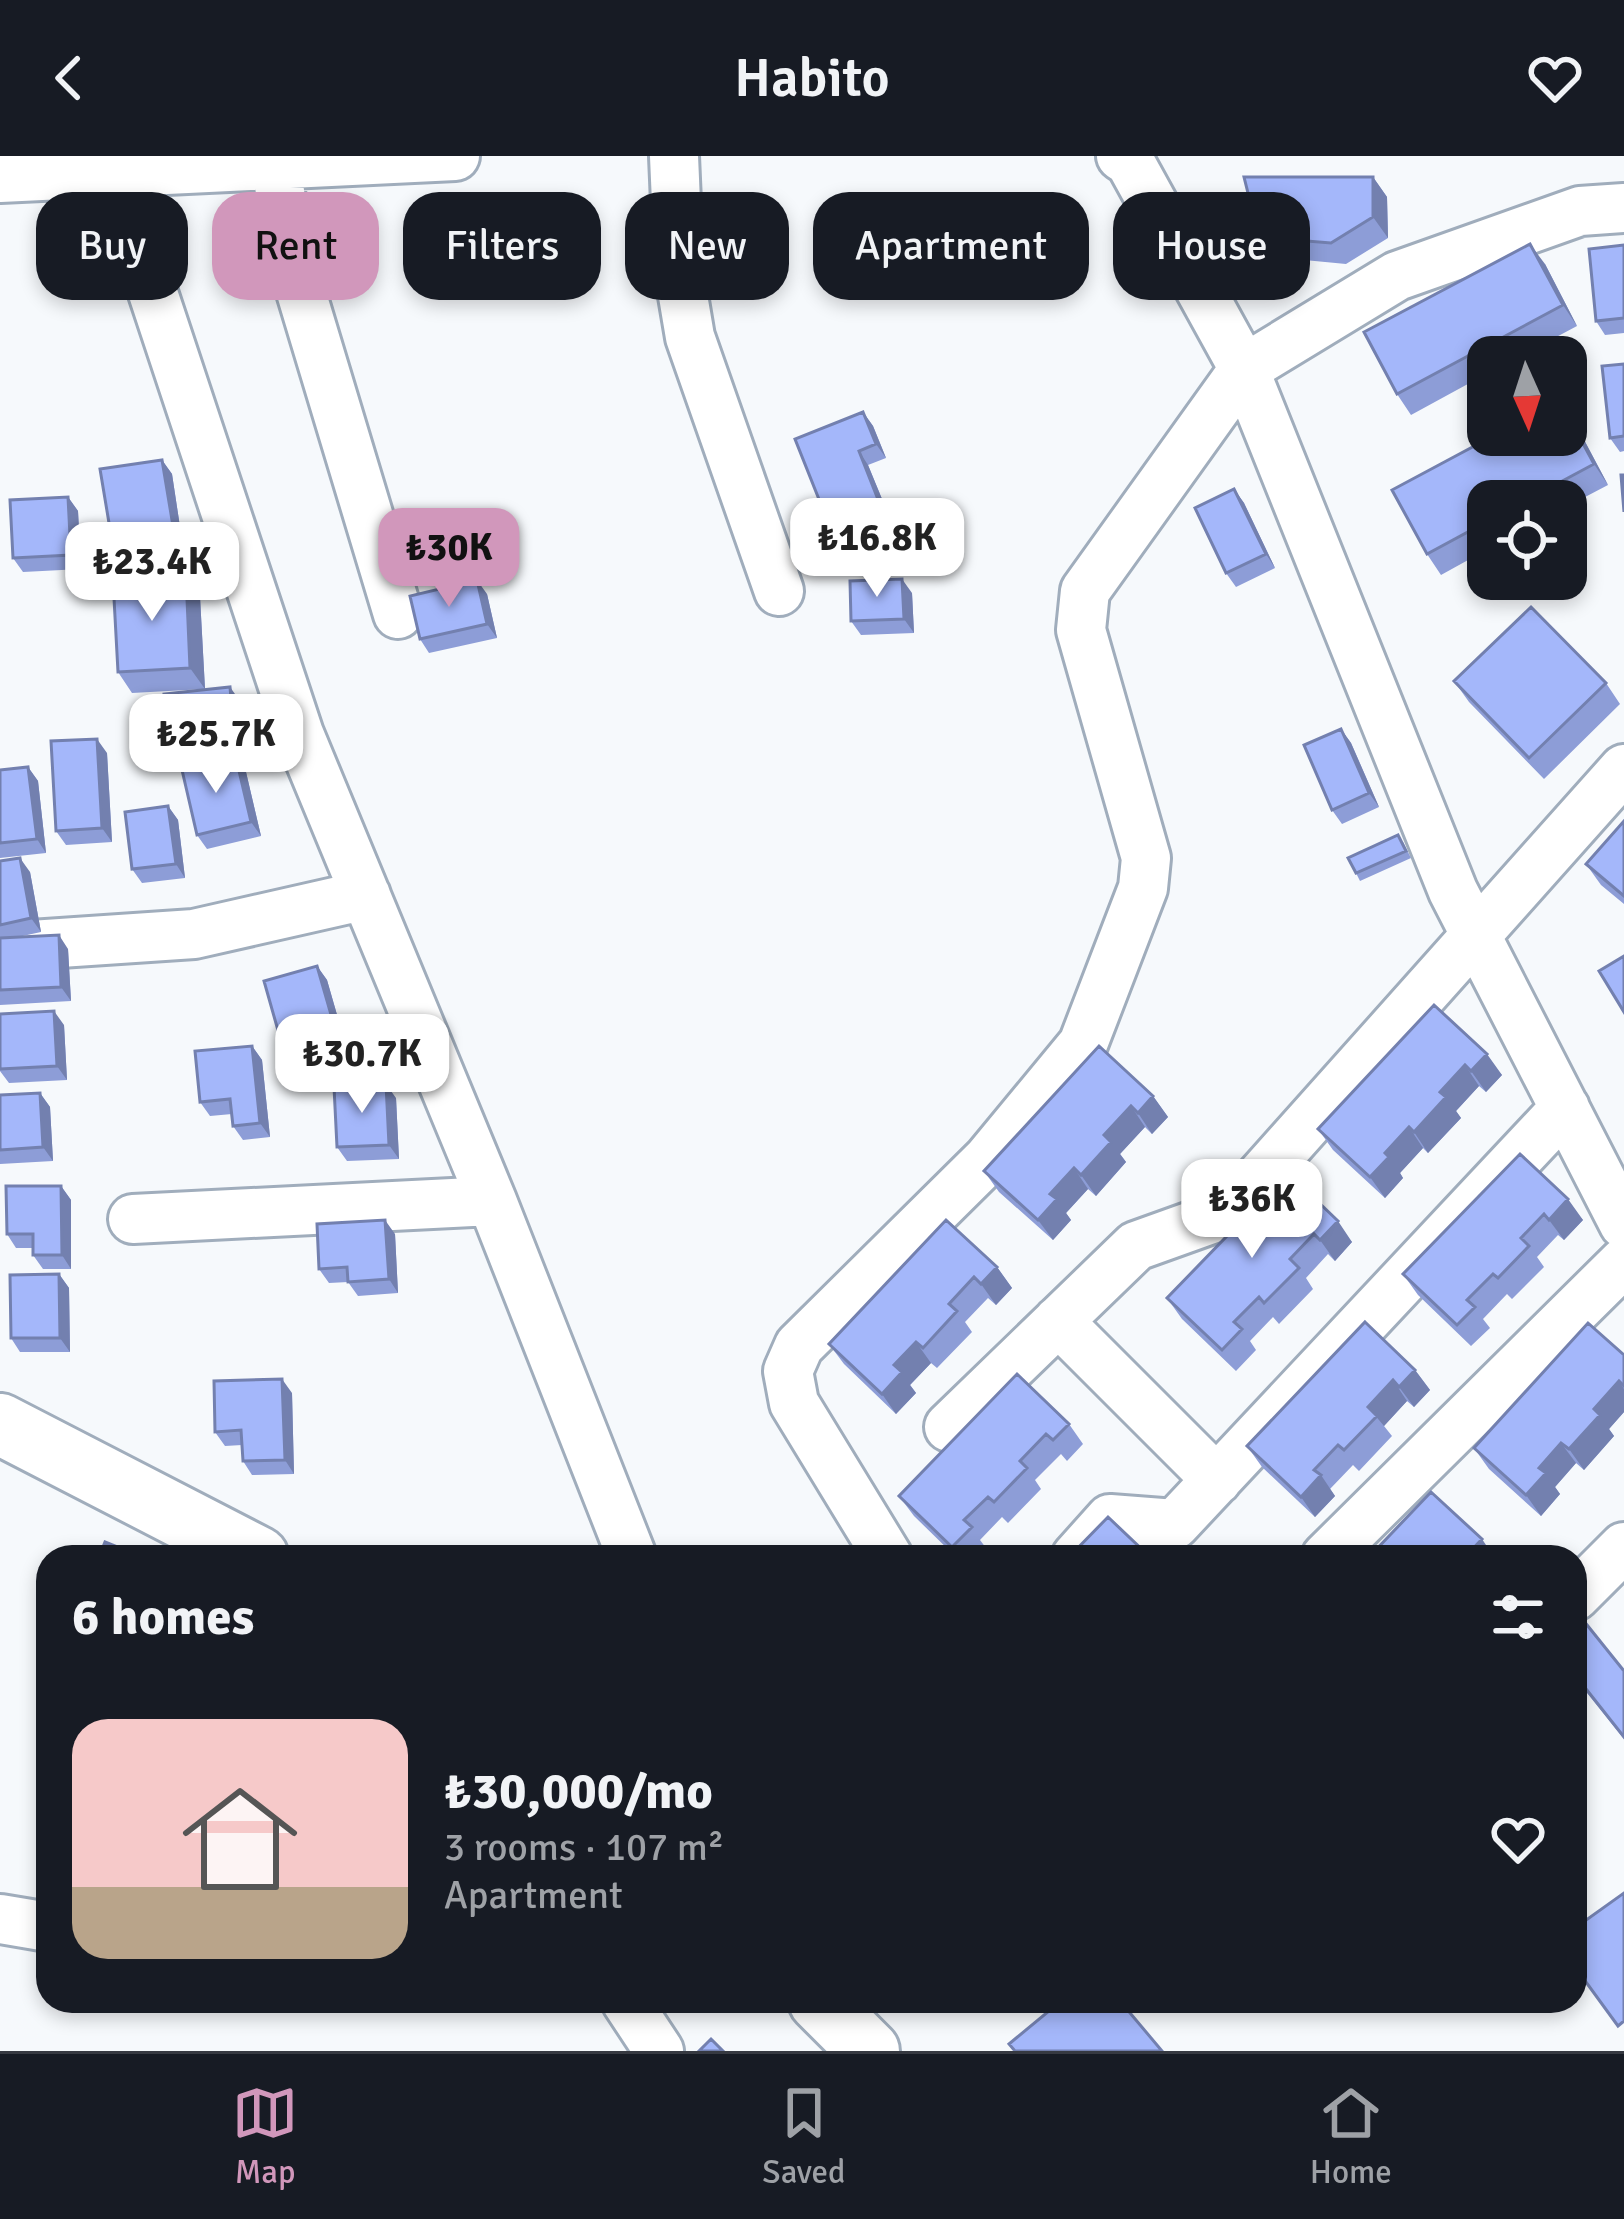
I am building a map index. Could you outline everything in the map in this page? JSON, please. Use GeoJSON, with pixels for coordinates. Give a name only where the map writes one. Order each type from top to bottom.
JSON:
{"type":"FeatureCollection","features":[{"type":"Feature","properties":{"kind":"main road"},"geometry":{"type":"LineString","coordinates":[[0,1424],[235,1545]]}},
{"type":"Feature","properties":{"kind":"main road"},"geometry":{"type":"LineString","coordinates":[[831,2013],[869,2051]]}},
{"type":"Feature","properties":{"kind":"street"},"geometry":{"type":"LineString","coordinates":[[674,156],[679,272],[690,337],[779,591]]}},
{"type":"Feature","properties":{"kind":"street"},"geometry":{"type":"LineString","coordinates":[[1121,156],[1130,162],[1244,369],[1453,891],[1624,1224]]}},
{"type":"Feature","properties":{"kind":"street"},"geometry":{"type":"LineString","coordinates":[[0,178],[436,157]]}},
{"type":"Feature","properties":{"kind":"street"},"geometry":{"type":"LineString","coordinates":[[276,164],[290,252],[398,614]]}},
{"type":"Feature","properties":{"kind":"street"},"geometry":{"type":"LineString","coordinates":[[113,172],[299,734],[627,1545]]}},
{"type":"Feature","properties":{"kind":"street"},"geometry":{"type":"LineString","coordinates":[[881,1545],[794,1403],[788,1371],[799,1346],[988,1159],[1083,1044],[1143,888],[1146,858],[1081,630],[1085,591],[1244,369],[1397,276],[1580,211],[1624,208]]}},
{"type":"Feature","properties":{"kind":"street"},"geometry":{"type":"LineString","coordinates":[[949,1427],[1136,1246],[1228,1213],[1624,769]]}},
{"type":"Feature","properties":{"kind":"street"},"geometry":{"type":"LineString","coordinates":[[0,947],[194,934],[366,895]]}},
{"type":"Feature","properties":{"kind":"street"},"geometry":{"type":"LineString","coordinates":[[1087,1545],[1110,1519],[1174,1524],[1564,1108]]}},
{"type":"Feature","properties":{"kind":"street"},"geometry":{"type":"LineString","coordinates":[[133,1219],[491,1201]]}},
{"type":"Feature","properties":{"kind":"street"},"geometry":{"type":"LineString","coordinates":[[1338,1545],[1624,1262]]}},
{"type":"Feature","properties":{"kind":"street"},"geometry":{"type":"LineString","coordinates":[[1058,1321],[1217,1480]]}},
{"type":"Feature","properties":{"kind":"street"},"geometry":{"type":"LineString","coordinates":[[1587,1584],[1624,1546]]}},
{"type":"Feature","properties":{"kind":"street"},"geometry":{"type":"LineString","coordinates":[[0,1918],[36,1925]]}},
{"type":"Feature","properties":{"kind":"street"},"geometry":{"type":"LineString","coordinates":[[634,2013],[659,2051]]}},
{"type":"Feature","properties":{"kind":"building"},"geometry":{"type":"Polygon","coordinates":[[[1244,177],[1373,177],[1373,217],[1331,243],[1310,241],[1310,192],[1248,192],[1244,177]]]}},
{"type":"Feature","properties":{"kind":"building"},"geometry":{"type":"Polygon","coordinates":[[[1530,244],[1563,305],[1505,336],[1467,336],[1467,356],[1397,394],[1364,332],[1530,244]]]}},
{"type":"Feature","properties":{"kind":"building"},"geometry":{"type":"Polygon","coordinates":[[[1624,245],[1624,318],[1596,321],[1589,249],[1624,245]]]}},
{"type":"Feature","properties":{"kind":"building"},"geometry":{"type":"Polygon","coordinates":[[[1624,364],[1624,436],[1610,438],[1602,366],[1624,364]]]}},
{"type":"Feature","properties":{"kind":"building"},"geometry":{"type":"Polygon","coordinates":[[[863,412],[876,444],[859,451],[879,502],[828,522],[795,439],[863,412]]]}},
{"type":"Feature","properties":{"kind":"building"},"geometry":{"type":"Polygon","coordinates":[[[1467,450],[1467,456],[1587,456],[1587,451],[1594,464],[1564,480],[1467,480],[1467,532],[1427,554],[1392,490],[1467,450]]]}},
{"type":"Feature","properties":{"kind":"building"},"geometry":{"type":"Polygon","coordinates":[[[162,460],[173,526],[111,535],[100,469],[162,460]]]}},
{"type":"Feature","properties":{"kind":"building"},"geometry":{"type":"Polygon","coordinates":[[[1234,489],[1266,554],[1226,573],[1195,508],[1234,489]]]}},
{"type":"Feature","properties":{"kind":"building"},"geometry":{"type":"Polygon","coordinates":[[[68,497],[71,555],[13,558],[10,500],[68,497]]]}},
{"type":"Feature","properties":{"kind":"building"},"geometry":{"type":"Polygon","coordinates":[[[186,576],[190,668],[118,672],[113,580],[186,576]]]}},
{"type":"Feature","properties":{"kind":"building"},"geometry":{"type":"Polygon","coordinates":[[[902,579],[904,619],[851,621],[850,581],[902,579]]]}},
{"type":"Feature","properties":{"kind":"building"},"geometry":{"type":"Polygon","coordinates":[[[477,580],[487,624],[420,639],[410,596],[477,580]]]}},
{"type":"Feature","properties":{"kind":"building"},"geometry":{"type":"Polygon","coordinates":[[[1531,607],[1606,683],[1529,758],[1454,681],[1531,607]]]}},
{"type":"Feature","properties":{"kind":"building"},"geometry":{"type":"Polygon","coordinates":[[[230,687],[235,743],[169,748],[164,694],[230,687]]]}},
{"type":"Feature","properties":{"kind":"building"},"geometry":{"type":"Polygon","coordinates":[[[1341,729],[1369,793],[1332,810],[1304,745],[1341,729]]]}},
{"type":"Feature","properties":{"kind":"building"},"geometry":{"type":"Polygon","coordinates":[[[97,739],[102,828],[56,831],[51,741],[97,739]]]}},
{"type":"Feature","properties":{"kind":"building"},"geometry":{"type":"Polygon","coordinates":[[[236,758],[251,822],[197,835],[182,770],[236,758]]]}},
{"type":"Feature","properties":{"kind":"building"},"geometry":{"type":"Polygon","coordinates":[[[28,767],[37,839],[0,843],[0,770],[28,767]]]}},
{"type":"Feature","properties":{"kind":"building"},"geometry":{"type":"Polygon","coordinates":[[[168,806],[176,864],[132,869],[125,812],[168,806]]]}},
{"type":"Feature","properties":{"kind":"building"},"geometry":{"type":"Polygon","coordinates":[[[1624,821],[1624,896],[1586,864],[1624,821]]]}},
{"type":"Feature","properties":{"kind":"building"},"geometry":{"type":"Polygon","coordinates":[[[1398,835],[1406,851],[1356,873],[1348,858],[1398,835]]]}},
{"type":"Feature","properties":{"kind":"building"},"geometry":{"type":"Polygon","coordinates":[[[20,858],[31,918],[0,925],[0,861],[20,858]]]}},
{"type":"Feature","properties":{"kind":"building"},"geometry":{"type":"Polygon","coordinates":[[[59,935],[61,987],[0,990],[0,938],[59,935]]]}},
{"type":"Feature","properties":{"kind":"building"},"geometry":{"type":"Polygon","coordinates":[[[1624,956],[1624,1012],[1599,971],[1624,956]]]}},
{"type":"Feature","properties":{"kind":"building"},"geometry":{"type":"Polygon","coordinates":[[[317,966],[334,1025],[281,1041],[264,981],[317,966]]]}},
{"type":"Feature","properties":{"kind":"building"},"geometry":{"type":"Polygon","coordinates":[[[1434,1005],[1487,1054],[1471,1071],[1465,1065],[1440,1092],[1446,1097],[1414,1132],[1409,1127],[1370,1177],[1318,1129],[1434,1005]]]}},
{"type":"Feature","properties":{"kind":"building"},"geometry":{"type":"Polygon","coordinates":[[[54,1011],[57,1066],[0,1069],[0,1014],[54,1011]]]}},
{"type":"Feature","properties":{"kind":"building"},"geometry":{"type":"Polygon","coordinates":[[[252,1046],[260,1123],[233,1126],[230,1099],[200,1102],[195,1051],[252,1046]]]}},
{"type":"Feature","properties":{"kind":"building"},"geometry":{"type":"Polygon","coordinates":[[[1099,1046],[1153,1096],[1138,1113],[1131,1106],[1104,1135],[1111,1142],[1081,1175],[1074,1168],[1050,1194],[1057,1199],[1038,1220],[984,1171],[1099,1046]]]}},
{"type":"Feature","properties":{"kind":"building"},"geometry":{"type":"Polygon","coordinates":[[[386,1084],[389,1145],[337,1147],[334,1087],[386,1084]]]}},
{"type":"Feature","properties":{"kind":"building"},"geometry":{"type":"Polygon","coordinates":[[[40,1093],[43,1147],[0,1150],[0,1095],[40,1093]]]}},
{"type":"Feature","properties":{"kind":"building"},"geometry":{"type":"Polygon","coordinates":[[[1520,1154],[1568,1199],[1549,1220],[1544,1214],[1521,1238],[1529,1246],[1498,1278],[1493,1274],[1467,1300],[1475,1307],[1457,1325],[1403,1274],[1520,1154]]]}},
{"type":"Feature","properties":{"kind":"building"},"geometry":{"type":"Polygon","coordinates":[[[1288,1173],[1338,1221],[1320,1240],[1314,1234],[1290,1259],[1299,1268],[1264,1303],[1259,1297],[1234,1322],[1242,1329],[1222,1350],[1167,1298],[1288,1173]]]}},
{"type":"Feature","properties":{"kind":"building"},"geometry":{"type":"Polygon","coordinates":[[[6,1186],[61,1186],[62,1255],[33,1255],[33,1234],[7,1234],[6,1186]]]}},
{"type":"Feature","properties":{"kind":"building"},"geometry":{"type":"Polygon","coordinates":[[[385,1220],[389,1279],[348,1282],[347,1267],[319,1269],[317,1224],[385,1220]]]}},
{"type":"Feature","properties":{"kind":"building"},"geometry":{"type":"Polygon","coordinates":[[[946,1220],[997,1267],[981,1284],[974,1277],[949,1304],[957,1311],[923,1348],[916,1342],[894,1365],[902,1372],[882,1394],[829,1344],[946,1220]]]}},
{"type":"Feature","properties":{"kind":"building"},"geometry":{"type":"Polygon","coordinates":[[[59,1274],[60,1338],[11,1338],[10,1275],[59,1274]]]}},
{"type":"Feature","properties":{"kind":"building"},"geometry":{"type":"Polygon","coordinates":[[[1365,1322],[1415,1370],[1399,1387],[1393,1380],[1368,1407],[1377,1416],[1344,1450],[1338,1445],[1314,1470],[1321,1475],[1301,1497],[1247,1446],[1365,1322]]]}},
{"type":"Feature","properties":{"kind":"building"},"geometry":{"type":"Polygon","coordinates":[[[1588,1323],[1624,1355],[1624,1386],[1619,1381],[1594,1409],[1600,1415],[1569,1449],[1561,1443],[1539,1468],[1546,1473],[1526,1495],[1474,1448],[1588,1323]]]}},
{"type":"Feature","properties":{"kind":"building"},"geometry":{"type":"Polygon","coordinates":[[[1017,1374],[1069,1424],[1053,1440],[1046,1434],[1020,1461],[1027,1468],[994,1502],[988,1497],[964,1520],[972,1527],[954,1545],[899,1496],[1017,1374]]]}},
{"type":"Feature","properties":{"kind":"building"},"geometry":{"type":"Polygon","coordinates":[[[282,1379],[285,1460],[243,1461],[241,1430],[215,1432],[214,1381],[282,1379]]]}},
{"type":"Feature","properties":{"kind":"building"},"geometry":{"type":"Polygon","coordinates":[[[1431,1492],[1482,1539],[1476,1545],[1380,1545],[1431,1492]]]}},
{"type":"Feature","properties":{"kind":"building"},"geometry":{"type":"Polygon","coordinates":[[[1108,1517],[1137,1545],[1081,1545],[1108,1517]]]}},
{"type":"Feature","properties":{"kind":"building"},"geometry":{"type":"Polygon","coordinates":[[[1587,1625],[1624,1671],[1624,1737],[1587,1690],[1587,1625]]]}},
{"type":"Feature","properties":{"kind":"building"},"geometry":{"type":"Polygon","coordinates":[[[1624,1893],[1624,2021],[1618,2026],[1587,1983],[1587,1919],[1624,1893]]]}},
{"type":"Feature","properties":{"kind":"building"},"geometry":{"type":"Polygon","coordinates":[[[1046,2013],[1130,2013],[1162,2051],[1015,2051],[1009,2044],[1046,2013]]]}},
{"type":"Feature","properties":{"kind":"building"},"geometry":{"type":"Polygon","coordinates":[[[711,2039],[723,2051],[699,2051],[711,2039]]]}}]}
